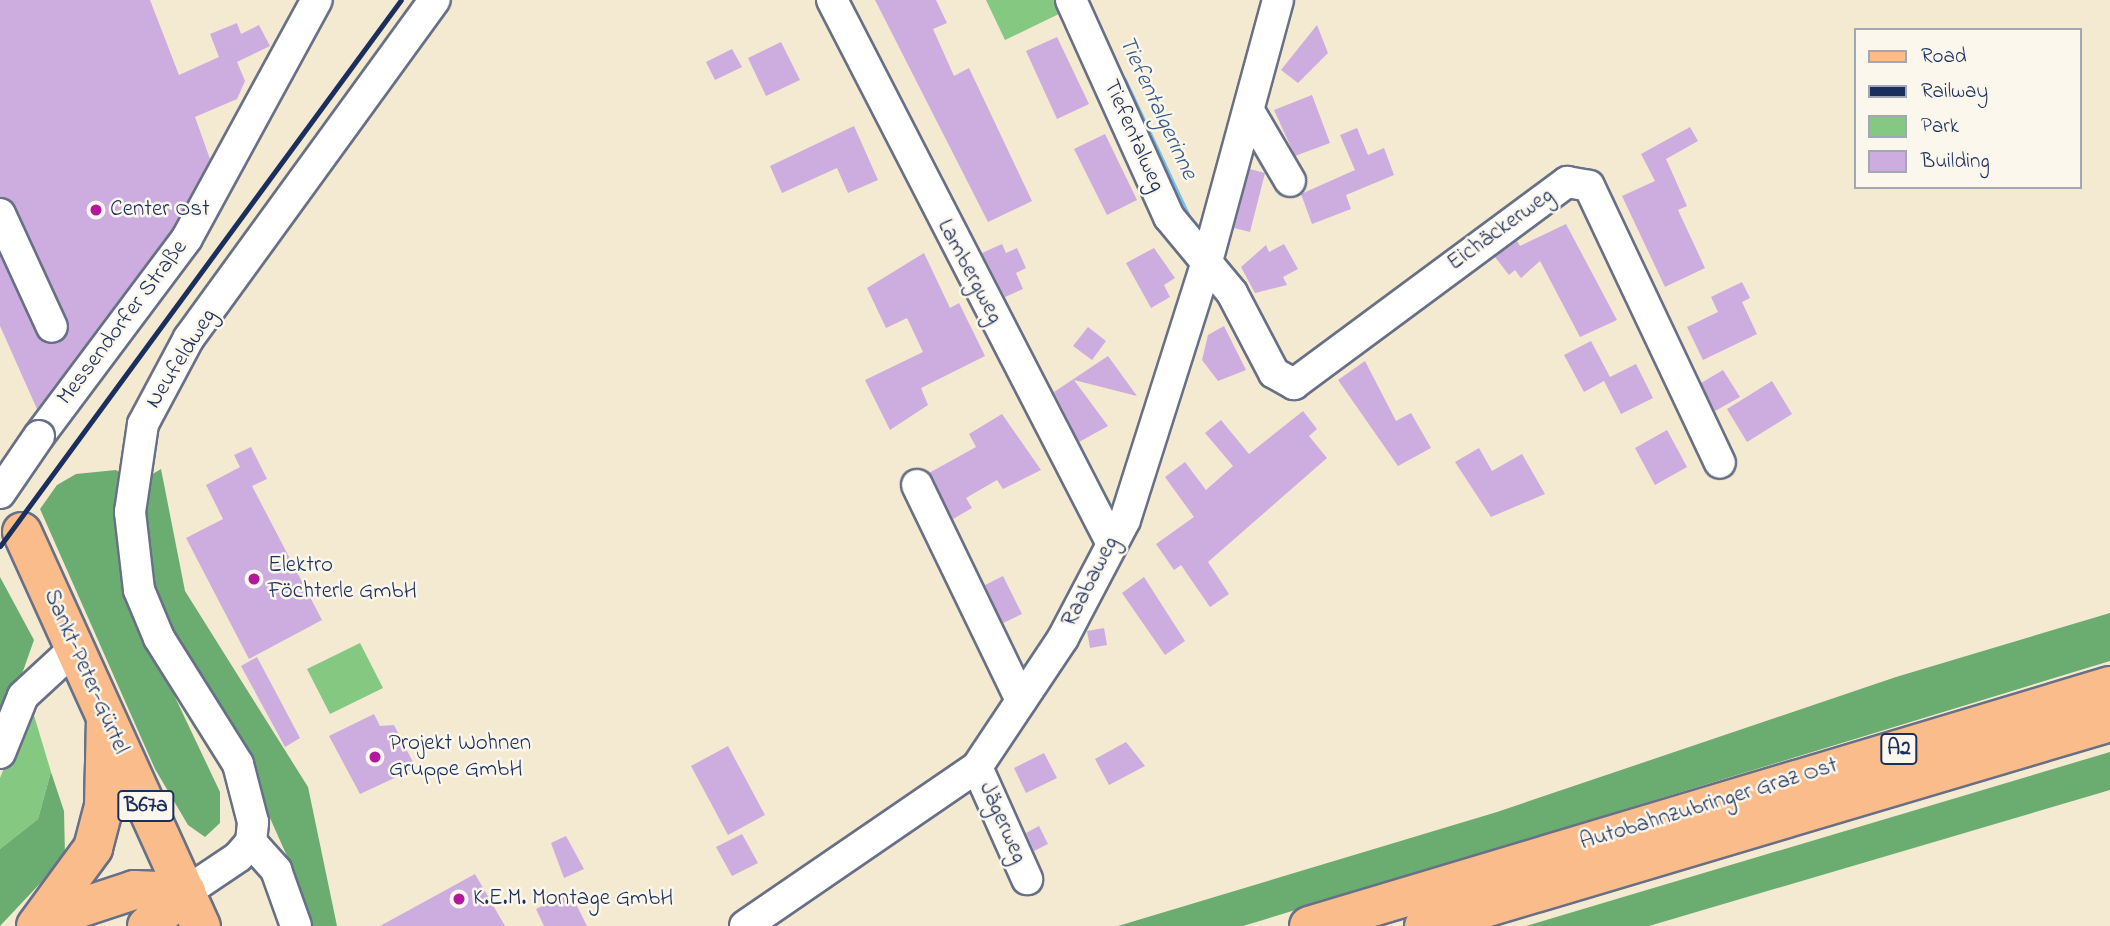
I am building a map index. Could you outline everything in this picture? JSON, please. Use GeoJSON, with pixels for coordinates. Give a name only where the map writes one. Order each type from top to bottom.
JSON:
{"type":"FeatureCollection","features":[{"type":"Feature","properties":{"kind":"main road","name":"Sankt-Peter-Gürtel"},"geometry":{"type":"LineString","coordinates":[[11,510],[193,909]]}},
{"type":"Feature","properties":{"kind":"main road","name":"Autobahnzubringer Graz Ost"},"geometry":{"type":"LineString","coordinates":[[1309,926],[2110,686]]}},
{"type":"Feature","properties":{"kind":"main road"},"geometry":{"type":"LineString","coordinates":[[40,922],[93,848],[104,806],[106,719]]}},
{"type":"Feature","properties":{"kind":"main road","name":"Autobahnzubringer Graz Ost"},"geometry":{"type":"LineString","coordinates":[[1424,926],[2110,722]]}},
{"type":"Feature","properties":{"kind":"main road"},"geometry":{"type":"LineString","coordinates":[[40,922],[134,890],[193,909]]}},
{"type":"Feature","properties":{"kind":"main road"},"geometry":{"type":"LineString","coordinates":[[147,926],[193,909]]}},
{"type":"Feature","properties":{"kind":"street","name":"Messendorfer Straße"},"geometry":{"type":"LineString","coordinates":[[11,510],[39,436],[187,238],[317,0]]}},
{"type":"Feature","properties":{"kind":"street","name":"Neufeldweg"},"geometry":{"type":"LineString","coordinates":[[251,842],[251,808],[238,764],[159,638],[139,590],[130,512],[143,425],[189,338],[435,0]]}},
{"type":"Feature","properties":{"kind":"street","name":"Lambergweg"},"geometry":{"type":"LineString","coordinates":[[832,0],[1111,542]]}},
{"type":"Feature","properties":{"kind":"street","name":"Tiefentalweg"},"geometry":{"type":"LineString","coordinates":[[1071,0],[1169,216],[1206,265]]}},
{"type":"Feature","properties":{"kind":"street","name":"Raabaweg"},"geometry":{"type":"LineString","coordinates":[[745,926],[977,767],[1063,638],[1111,542],[1125,520],[1206,265],[1278,0]]}},
{"type":"Feature","properties":{"kind":"street"},"geometry":{"type":"LineString","coordinates":[[1250,111],[1290,181]]}},
{"type":"Feature","properties":{"kind":"street","name":"Eichäckerweg"},"geometry":{"type":"LineString","coordinates":[[1206,265],[1232,293],[1274,373],[1294,384],[1567,183],[1589,186],[1720,463]]}},
{"type":"Feature","properties":{"kind":"street"},"geometry":{"type":"LineString","coordinates":[[0,214],[52,327]]}},
{"type":"Feature","properties":{"kind":"street"},"geometry":{"type":"LineString","coordinates":[[917,485],[1021,700]]}},
{"type":"Feature","properties":{"kind":"street"},"geometry":{"type":"LineString","coordinates":[[0,753],[23,696],[74,649]]}},
{"type":"Feature","properties":{"kind":"street","name":"Jägerweg"},"geometry":{"type":"LineString","coordinates":[[977,767],[1027,879]]}},
{"type":"Feature","properties":{"kind":"street"},"geometry":{"type":"LineString","coordinates":[[193,909],[251,842],[276,870],[296,926]]}},
{"type":"Feature","properties":{"kind":"green space"},"geometry":{"type":"Polygon","coordinates":[[[986,0],[1060,0],[1065,11],[1005,40],[986,0]]]}},
{"type":"Feature","properties":{"kind":"green space"},"geometry":{"type":"Polygon","coordinates":[[[161,469],[185,591],[308,787],[337,926],[306,926],[290,863],[262,800],[152,604],[144,479],[161,469]]]}},
{"type":"Feature","properties":{"kind":"green space"},"geometry":{"type":"Polygon","coordinates":[[[116,470],[122,474],[138,619],[220,792],[220,823],[205,837],[188,825],[155,769],[40,509],[57,485],[76,474],[116,470]]]}},
{"type":"Feature","properties":{"kind":"green space"},"geometry":{"type":"Polygon","coordinates":[[[0,577],[34,640],[0,736],[0,577]]]}},
{"type":"Feature","properties":{"kind":"green space"},"geometry":{"type":"Polygon","coordinates":[[[2110,613],[2110,661],[1243,926],[1118,926],[1497,812],[1896,677],[2110,613]]]}},
{"type":"Feature","properties":{"kind":"green space"},"geometry":{"type":"Polygon","coordinates":[[[360,643],[383,688],[330,714],[307,669],[360,643]]]}},
{"type":"Feature","properties":{"kind":"green space"},"geometry":{"type":"Polygon","coordinates":[[[30,702],[51,772],[38,819],[0,849],[0,778],[30,702]]]}},
{"type":"Feature","properties":{"kind":"green space"},"geometry":{"type":"Polygon","coordinates":[[[2110,752],[2110,790],[1649,926],[1526,926],[2110,752]]]}},
{"type":"Feature","properties":{"kind":"green space"},"geometry":{"type":"Polygon","coordinates":[[[51,772],[64,811],[65,857],[0,926],[0,849],[38,819],[51,772]]]}},
{"type":"Feature","properties":{"kind":"building","name":"Center Ost"},"geometry":{"type":"Polygon","coordinates":[[[0,0],[150,0],[179,75],[219,57],[210,34],[237,23],[241,34],[259,25],[270,46],[237,62],[245,81],[237,99],[195,117],[210,159],[172,229],[37,409],[0,326],[0,256],[41,341],[59,343],[69,328],[16,207],[0,197],[0,0]]]}},
{"type":"Feature","properties":{"kind":"building"},"geometry":{"type":"Polygon","coordinates":[[[875,0],[936,0],[947,23],[933,29],[954,76],[969,68],[1032,201],[988,222],[875,0]]]}},
{"type":"Feature","properties":{"kind":"building"},"geometry":{"type":"Polygon","coordinates":[[[1317,25],[1328,53],[1298,83],[1281,70],[1317,25]]]}},
{"type":"Feature","properties":{"kind":"building"},"geometry":{"type":"Polygon","coordinates":[[[1057,37],[1089,104],[1057,119],[1026,51],[1057,37]]]}},
{"type":"Feature","properties":{"kind":"building"},"geometry":{"type":"Polygon","coordinates":[[[781,42],[800,80],[766,96],[748,58],[781,42]]]}},
{"type":"Feature","properties":{"kind":"building"},"geometry":{"type":"Polygon","coordinates":[[[732,49],[742,67],[715,80],[706,62],[732,49]]]}},
{"type":"Feature","properties":{"kind":"building"},"geometry":{"type":"Polygon","coordinates":[[[1312,95],[1330,143],[1295,156],[1274,110],[1312,95]]]}},
{"type":"Feature","properties":{"kind":"building"},"geometry":{"type":"Polygon","coordinates":[[[854,126],[878,180],[848,193],[837,168],[782,193],[770,166],[854,126]]]}},
{"type":"Feature","properties":{"kind":"building"},"geometry":{"type":"Polygon","coordinates":[[[1690,127],[1698,141],[1666,159],[1687,206],[1678,210],[1705,268],[1665,287],[1622,196],[1655,181],[1641,154],[1690,127]]]}},
{"type":"Feature","properties":{"kind":"building"},"geometry":{"type":"Polygon","coordinates":[[[1357,128],[1368,155],[1384,148],[1394,175],[1346,195],[1351,209],[1312,224],[1301,194],[1355,170],[1340,135],[1357,128]]]}},
{"type":"Feature","properties":{"kind":"building"},"geometry":{"type":"Polygon","coordinates":[[[1105,134],[1137,200],[1107,215],[1074,149],[1105,134]]]}},
{"type":"Feature","properties":{"kind":"building"},"geometry":{"type":"Polygon","coordinates":[[[1250,169],[1265,173],[1250,232],[1234,228],[1250,169]]]}},
{"type":"Feature","properties":{"kind":"building"},"geometry":{"type":"Polygon","coordinates":[[[1566,224],[1617,320],[1580,337],[1540,261],[1521,278],[1515,270],[1509,275],[1495,257],[1517,241],[1520,246],[1566,224]]]}},
{"type":"Feature","properties":{"kind":"building"},"geometry":{"type":"Polygon","coordinates":[[[1002,244],[1006,253],[1017,248],[1026,268],[1016,273],[1023,289],[1005,297],[982,253],[1002,244]]]}},
{"type":"Feature","properties":{"kind":"building"},"geometry":{"type":"Polygon","coordinates":[[[1284,244],[1298,269],[1283,277],[1287,285],[1255,293],[1241,267],[1266,245],[1269,252],[1284,244]]]}},
{"type":"Feature","properties":{"kind":"building"},"geometry":{"type":"Polygon","coordinates":[[[1154,248],[1175,278],[1164,285],[1170,297],[1151,308],[1126,263],[1154,248]]]}},
{"type":"Feature","properties":{"kind":"building"},"geometry":{"type":"Polygon","coordinates":[[[924,253],[950,308],[959,303],[985,356],[921,388],[928,405],[890,430],[865,380],[923,352],[907,318],[886,328],[867,288],[924,253]]]}},
{"type":"Feature","properties":{"kind":"building"},"geometry":{"type":"Polygon","coordinates":[[[1742,282],[1750,298],[1742,302],[1757,334],[1703,360],[1687,327],[1718,312],[1711,297],[1742,282]]]}},
{"type":"Feature","properties":{"kind":"building"},"geometry":{"type":"Polygon","coordinates":[[[1224,326],[1246,370],[1218,381],[1202,360],[1208,335],[1224,326]]]}},
{"type":"Feature","properties":{"kind":"building"},"geometry":{"type":"Polygon","coordinates":[[[1088,327],[1106,341],[1092,360],[1073,346],[1088,327]]]}},
{"type":"Feature","properties":{"kind":"building"},"geometry":{"type":"Polygon","coordinates":[[[1591,341],[1610,377],[1636,364],[1653,398],[1621,414],[1604,381],[1584,392],[1564,355],[1591,341]]]}},
{"type":"Feature","properties":{"kind":"building"},"geometry":{"type":"Polygon","coordinates":[[[1108,356],[1137,396],[1074,380],[1108,426],[1079,442],[1054,392],[1108,356]]]}},
{"type":"Feature","properties":{"kind":"building"},"geometry":{"type":"Polygon","coordinates":[[[1365,361],[1396,421],[1411,413],[1431,448],[1398,466],[1338,380],[1365,361]]]}},
{"type":"Feature","properties":{"kind":"building"},"geometry":{"type":"Polygon","coordinates":[[[1723,370],[1740,397],[1715,411],[1701,383],[1723,370]]]}},
{"type":"Feature","properties":{"kind":"building"},"geometry":{"type":"Polygon","coordinates":[[[1772,381],[1792,414],[1747,442],[1727,409],[1772,381]]]}},
{"type":"Feature","properties":{"kind":"building"},"geometry":{"type":"Polygon","coordinates":[[[1303,411],[1317,429],[1309,436],[1327,458],[1208,562],[1229,594],[1210,607],[1181,565],[1174,570],[1156,544],[1194,517],[1165,477],[1185,462],[1206,490],[1233,466],[1205,433],[1221,420],[1249,454],[1303,411]]]}},
{"type":"Feature","properties":{"kind":"building"},"geometry":{"type":"Polygon","coordinates":[[[1002,414],[1041,470],[1003,489],[997,480],[966,498],[972,508],[953,519],[929,473],[976,447],[969,434],[1002,414]]]}},
{"type":"Feature","properties":{"kind":"building"},"geometry":{"type":"Polygon","coordinates":[[[1667,430],[1687,467],[1655,485],[1635,448],[1667,430]]]}},
{"type":"Feature","properties":{"kind":"building","name":"Elektro Föchterle GmbH"},"geometry":{"type":"Polygon","coordinates":[[[251,447],[267,479],[252,486],[322,620],[249,659],[186,538],[223,519],[206,485],[240,467],[234,455],[251,447]]]}},
{"type":"Feature","properties":{"kind":"building"},"geometry":{"type":"Polygon","coordinates":[[[1479,448],[1492,471],[1522,454],[1545,494],[1491,517],[1455,462],[1479,448]]]}},
{"type":"Feature","properties":{"kind":"building"},"geometry":{"type":"Polygon","coordinates":[[[1003,576],[1022,614],[1003,623],[985,585],[1003,576]]]}},
{"type":"Feature","properties":{"kind":"building"},"geometry":{"type":"Polygon","coordinates":[[[1144,577],[1185,641],[1165,655],[1122,593],[1144,577]]]}},
{"type":"Feature","properties":{"kind":"building"},"geometry":{"type":"Polygon","coordinates":[[[1104,628],[1107,645],[1090,648],[1087,631],[1104,628]]]}},
{"type":"Feature","properties":{"kind":"building"},"geometry":{"type":"Polygon","coordinates":[[[257,657],[300,738],[285,747],[241,666],[257,657]]]}},
{"type":"Feature","properties":{"kind":"building","name":"Projekt Wohnen Gruppe GmbH"},"geometry":{"type":"Polygon","coordinates":[[[374,714],[380,726],[394,725],[416,768],[360,794],[329,736],[374,714]]]}},
{"type":"Feature","properties":{"kind":"building"},"geometry":{"type":"Polygon","coordinates":[[[1126,742],[1145,766],[1109,785],[1095,759],[1126,742]]]}},
{"type":"Feature","properties":{"kind":"building"},"geometry":{"type":"Polygon","coordinates":[[[728,746],[765,815],[728,835],[691,766],[728,746]]]}},
{"type":"Feature","properties":{"kind":"building"},"geometry":{"type":"Polygon","coordinates":[[[1044,753],[1057,778],[1026,793],[1014,768],[1044,753]]]}},
{"type":"Feature","properties":{"kind":"building"},"geometry":{"type":"Polygon","coordinates":[[[1039,826],[1048,844],[1034,851],[1026,833],[1039,826]]]}},
{"type":"Feature","properties":{"kind":"building"},"geometry":{"type":"Polygon","coordinates":[[[742,834],[758,863],[732,876],[716,847],[742,834]]]}},
{"type":"Feature","properties":{"kind":"building"},"geometry":{"type":"Polygon","coordinates":[[[566,836],[584,869],[564,878],[551,843],[566,836]]]}},
{"type":"Feature","properties":{"kind":"building","name":"K.E.M. Montage GmbH"},"geometry":{"type":"Polygon","coordinates":[[[475,874],[505,926],[380,926],[475,874]]]}},
{"type":"Feature","properties":{"kind":"building"},"geometry":{"type":"Polygon","coordinates":[[[570,892],[587,926],[544,926],[536,909],[570,892]]]}},
{"type":"Feature","properties":{"kind":"waterway","name":"Tiefentalgerinne"},"geometry":{"type":"LineString","coordinates":[[1123,80],[1189,221]]}},
{"type":"Feature","properties":{"kind":"railway"},"geometry":{"type":"LineString","coordinates":[[0,546],[401,0]]}},
{"type":"Feature","properties":{"kind":"place","name":"Center Ost"},"geometry":{"type":"Point","coordinates":[96,210]}},
{"type":"Feature","properties":{"kind":"place","name":"Elektro Föchterle GmbH"},"geometry":{"type":"Point","coordinates":[254,579]}},
{"type":"Feature","properties":{"kind":"place","name":"Projekt Wohnen Gruppe GmbH"},"geometry":{"type":"Point","coordinates":[375,757]}},
{"type":"Feature","properties":{"kind":"place","name":"K.E.M. Montage GmbH"},"geometry":{"type":"Point","coordinates":[459,899]}}]}
